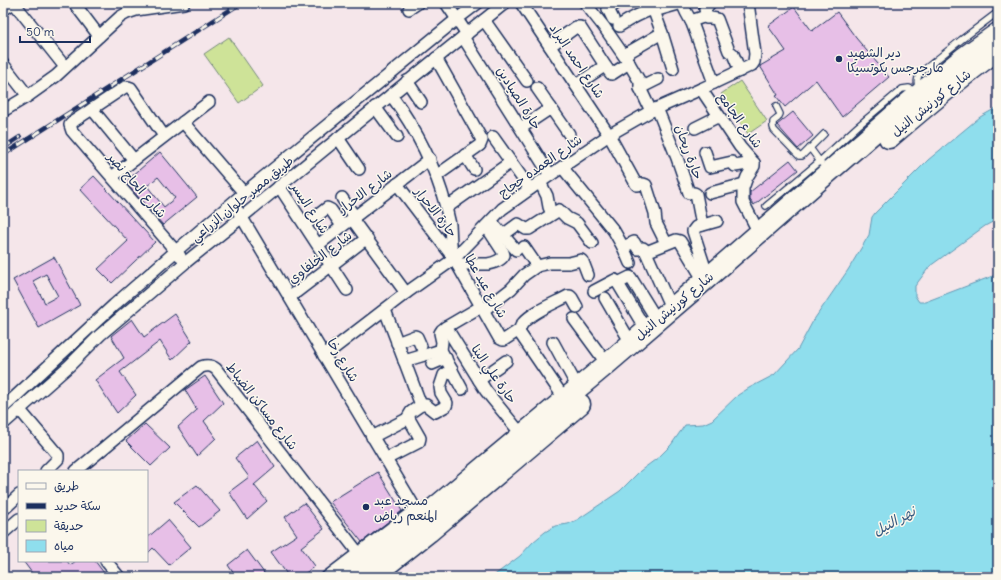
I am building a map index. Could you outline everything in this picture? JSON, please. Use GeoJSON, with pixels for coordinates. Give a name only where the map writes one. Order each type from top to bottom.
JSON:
{"type":"FeatureCollection","features":[{"type":"Feature","properties":{"kind":"highway","name":"شارع كورنيش النيل"},"geometry":{"type":"LineString","coordinates":[[422,520],[522,435],[572,399],[631,342],[759,232],[824,167],[863,132],[920,94],[963,58],[998,32]]}},
{"type":"Feature","properties":{"kind":"highway","name":"شارع كورنيش النيل"},"geometry":{"type":"LineString","coordinates":[[348,577],[716,286],[934,100],[998,50]]}},
{"type":"Feature","properties":{"kind":"street"},"geometry":{"type":"LineString","coordinates":[[3,10],[14,3],[65,67]]}},
{"type":"Feature","properties":{"kind":"street"},"geometry":{"type":"LineString","coordinates":[[74,3],[99,36]]}},
{"type":"Feature","properties":{"kind":"street"},"geometry":{"type":"LineString","coordinates":[[3,111],[43,86],[120,17],[127,13],[133,6],[184,3]]}},
{"type":"Feature","properties":{"kind":"street","name":"حارة الصيادين"},"geometry":{"type":"LineString","coordinates":[[446,3],[550,175]]}},
{"type":"Feature","properties":{"kind":"street","name":"طريق مصر حلوان الزراعي"},"geometry":{"type":"LineString","coordinates":[[3,408],[114,305],[233,202],[456,19],[478,3]]}},
{"type":"Feature","properties":{"kind":"street","name":"طريق مصر حلوان الزراعي"},"geometry":{"type":"LineString","coordinates":[[3,424],[69,366],[100,335],[186,262],[391,94],[505,3]]}},
{"type":"Feature","properties":{"kind":"street","name":"شارع احمد البراد"},"geometry":{"type":"LineString","coordinates":[[521,3],[530,26],[550,46],[609,135],[636,184],[638,185],[643,180],[655,213],[656,223],[666,243]]}},
{"type":"Feature","properties":{"kind":"street"},"geometry":{"type":"LineString","coordinates":[[585,3],[626,59],[640,82],[640,88],[654,110]]}},
{"type":"Feature","properties":{"kind":"street"},"geometry":{"type":"LineString","coordinates":[[616,3],[608,9],[616,22],[630,19],[653,8],[682,3],[691,21],[714,83]]}},
{"type":"Feature","properties":{"kind":"street"},"geometry":{"type":"LineString","coordinates":[[707,18],[705,9],[710,3]]}},
{"type":"Feature","properties":{"kind":"street","name":"شارع العمده حجاج"},"geometry":{"type":"LineString","coordinates":[[324,356],[385,310],[406,292],[454,260],[502,209],[550,175],[609,135],[654,110],[749,67],[754,62],[755,54],[748,3]]}},
{"type":"Feature","properties":{"kind":"street"},"geometry":{"type":"LineString","coordinates":[[653,8],[674,70]]}},
{"type":"Feature","properties":{"kind":"street"},"geometry":{"type":"LineString","coordinates":[[691,21],[702,17],[716,18],[718,20],[730,51],[733,54],[740,71]]}},
{"type":"Feature","properties":{"kind":"street"},"geometry":{"type":"LineString","coordinates":[[484,20],[527,81]]}},
{"type":"Feature","properties":{"kind":"street"},"geometry":{"type":"LineString","coordinates":[[550,46],[576,27],[580,27],[612,74],[626,59],[662,33]]}},
{"type":"Feature","properties":{"kind":"street"},"geometry":{"type":"LineString","coordinates":[[436,58],[481,138],[480,145],[436,176]]}},
{"type":"Feature","properties":{"kind":"street"},"geometry":{"type":"LineString","coordinates":[[3,64],[28,96]]}},
{"type":"Feature","properties":{"kind":"street"},"geometry":{"type":"LineString","coordinates":[[576,85],[603,67],[606,67]]}},
{"type":"Feature","properties":{"kind":"street"},"geometry":{"type":"LineString","coordinates":[[640,88],[658,79]]}},
{"type":"Feature","properties":{"kind":"street"},"geometry":{"type":"LineString","coordinates":[[408,81],[421,102]]}},
{"type":"Feature","properties":{"kind":"street"},"geometry":{"type":"LineString","coordinates":[[134,160],[92,109],[125,87],[130,87],[164,136]]}},
{"type":"Feature","properties":{"kind":"street"},"geometry":{"type":"LineString","coordinates":[[537,88],[569,134]]}},
{"type":"Feature","properties":{"kind":"street","name":"شارع الجامع"},"geometry":{"type":"LineString","coordinates":[[701,89],[740,147],[754,163],[754,166],[744,184],[742,202],[759,232]]}},
{"type":"Feature","properties":{"kind":"street","name":"شارع عيد عطا"},"geometry":{"type":"LineString","coordinates":[[391,94],[406,115],[430,159],[446,208],[450,225],[454,260],[499,338],[504,340],[516,332],[519,332]]}},
{"type":"Feature","properties":{"kind":"street"},"geometry":{"type":"LineString","coordinates":[[112,177],[209,102]]}},
{"type":"Feature","properties":{"kind":"street"},"geometry":{"type":"LineString","coordinates":[[375,107],[397,137]]}},
{"type":"Feature","properties":{"kind":"street"},"geometry":{"type":"LineString","coordinates":[[521,128],[552,108]]}},
{"type":"Feature","properties":{"kind":"street","name":"شارع الحاج نصر"},"geometry":{"type":"LineString","coordinates":[[92,109],[74,121],[70,126],[72,131],[186,262]]}},
{"type":"Feature","properties":{"kind":"street","name":"حارة ريحان"},"geometry":{"type":"LineString","coordinates":[[654,110],[677,158],[689,193],[696,194],[702,225]]}},
{"type":"Feature","properties":{"kind":"street"},"geometry":{"type":"LineString","coordinates":[[694,128],[719,116]]}},
{"type":"Feature","properties":{"kind":"street"},"geometry":{"type":"LineString","coordinates":[[183,122],[244,193]]}},
{"type":"Feature","properties":{"kind":"street"},"geometry":{"type":"LineString","coordinates":[[493,137],[530,189]]}},
{"type":"Feature","properties":{"kind":"street"},"geometry":{"type":"LineString","coordinates":[[338,138],[359,169]]}},
{"type":"Feature","properties":{"kind":"street"},"geometry":{"type":"LineString","coordinates":[[705,152],[710,167],[732,162],[735,166],[754,163]]}},
{"type":"Feature","properties":{"kind":"street"},"geometry":{"type":"LineString","coordinates":[[465,155],[474,169]]}},
{"type":"Feature","properties":{"kind":"street","name":"شارع الاحرار"},"geometry":{"type":"LineString","coordinates":[[318,245],[430,159]]}},
{"type":"Feature","properties":{"kind":"street"},"geometry":{"type":"LineString","coordinates":[[446,208],[511,162]]}},
{"type":"Feature","properties":{"kind":"street"},"geometry":{"type":"LineString","coordinates":[[562,167],[614,231],[630,263]]}},
{"type":"Feature","properties":{"kind":"street"},"geometry":{"type":"LineString","coordinates":[[540,182],[547,196],[552,214]]}},
{"type":"Feature","properties":{"kind":"street","name":"حارة الاحرار"},"geometry":{"type":"LineString","coordinates":[[397,184],[454,260]]}},
{"type":"Feature","properties":{"kind":"street"},"geometry":{"type":"LineString","coordinates":[[710,193],[744,184]]}},
{"type":"Feature","properties":{"kind":"street","name":"شارع اليسر"},"geometry":{"type":"LineString","coordinates":[[279,186],[347,290]]}},
{"type":"Feature","properties":{"kind":"street"},"geometry":{"type":"LineString","coordinates":[[342,198],[366,238],[406,292]]}},
{"type":"Feature","properties":{"kind":"street","name":"شارع رخا"},"geometry":{"type":"LineString","coordinates":[[233,202],[422,520]]}},
{"type":"Feature","properties":{"kind":"street"},"geometry":{"type":"LineString","coordinates":[[305,225],[327,208],[332,210],[342,226]]}},
{"type":"Feature","properties":{"kind":"street"},"geometry":{"type":"LineString","coordinates":[[503,234],[518,224],[526,230],[529,229],[560,210],[567,218],[577,223],[592,243]]}},
{"type":"Feature","properties":{"kind":"street"},"geometry":{"type":"LineString","coordinates":[[706,279],[693,231],[696,227],[717,221]]}},
{"type":"Feature","properties":{"kind":"street"},"geometry":{"type":"LineString","coordinates":[[454,260],[488,264],[493,263],[503,257],[503,252],[489,224]]}},
{"type":"Feature","properties":{"kind":"street"},"geometry":{"type":"LineString","coordinates":[[489,224],[520,248],[537,266]]}},
{"type":"Feature","properties":{"kind":"street","name":"شارع الخلفاوي"},"geometry":{"type":"LineString","coordinates":[[290,297],[366,238]]}},
{"type":"Feature","properties":{"kind":"street"},"geometry":{"type":"LineString","coordinates":[[646,252],[676,240],[682,242],[706,279]]}},
{"type":"Feature","properties":{"kind":"street"},"geometry":{"type":"LineString","coordinates":[[623,247],[634,242],[638,248],[644,249],[646,252],[658,320]]}},
{"type":"Feature","properties":{"kind":"street"},"geometry":{"type":"LineString","coordinates":[[462,389],[444,354],[442,342],[443,330],[483,308],[509,286],[537,266],[550,263],[564,264],[581,260],[588,275]]}},
{"type":"Feature","properties":{"kind":"street"},"geometry":{"type":"LineString","coordinates":[[594,291],[615,280],[618,283],[630,277],[658,320]]}},
{"type":"Feature","properties":{"kind":"street"},"geometry":{"type":"LineString","coordinates":[[572,399],[519,332],[524,321],[568,296],[572,298],[577,306]]}},
{"type":"Feature","properties":{"kind":"street"},"geometry":{"type":"LineString","coordinates":[[605,298],[631,342]]}},
{"type":"Feature","properties":{"kind":"street"},"geometry":{"type":"LineString","coordinates":[[385,310],[421,405]]}},
{"type":"Feature","properties":{"kind":"street"},"geometry":{"type":"LineString","coordinates":[[574,319],[607,364]]}},
{"type":"Feature","properties":{"kind":"street","name":"حارة علي البنا"},"geometry":{"type":"LineString","coordinates":[[443,330],[501,410],[522,435]]}},
{"type":"Feature","properties":{"kind":"street"},"geometry":{"type":"LineString","coordinates":[[397,343],[415,336],[418,338],[421,346]]}},
{"type":"Feature","properties":{"kind":"street"},"geometry":{"type":"LineString","coordinates":[[553,342],[572,399]]}},
{"type":"Feature","properties":{"kind":"street"},"geometry":{"type":"LineString","coordinates":[[404,361],[424,355],[444,354]]}},
{"type":"Feature","properties":{"kind":"street"},"geometry":{"type":"LineString","coordinates":[[432,364],[444,354]]}},
{"type":"Feature","properties":{"kind":"street"},"geometry":{"type":"LineString","coordinates":[[479,380],[506,361]]}},
{"type":"Feature","properties":{"kind":"street","name":"شارع مساكن الضباط"},"geometry":{"type":"LineString","coordinates":[[77,470],[201,367],[209,365],[216,369],[365,564]]}},
{"type":"Feature","properties":{"kind":"street"},"geometry":{"type":"LineString","coordinates":[[421,405],[424,405],[439,415],[447,405],[440,391],[440,387],[444,375],[452,370]]}},
{"type":"Feature","properties":{"kind":"street"},"geometry":{"type":"LineString","coordinates":[[372,437],[408,418],[408,415],[411,412],[421,405]]}},
{"type":"Feature","properties":{"kind":"street"},"geometry":{"type":"LineString","coordinates":[[19,409],[58,455],[58,460],[47,470]]}},
{"type":"Feature","properties":{"kind":"street"},"geometry":{"type":"LineString","coordinates":[[386,459],[420,441],[420,438],[408,418]]}},
{"type":"Feature","properties":{"kind":"street"},"geometry":{"type":"LineString","coordinates":[[3,510],[18,496]]}},
{"type":"Feature","properties":{"kind":"street"},"geometry":{"type":"LineString","coordinates":[[3,533],[18,520]]}},
{"type":"Feature","properties":{"kind":"street"},"geometry":{"type":"LineString","coordinates":[[107,562],[119,577]]}},
{"type":"Feature","properties":{"kind":"street"},"geometry":{"type":"LineString","coordinates":[[327,577],[365,564]]}},
{"type":"Feature","properties":{"kind":"lane"},"geometry":{"type":"LineString","coordinates":[[920,94],[917,79],[920,73],[998,12]]}},
{"type":"Feature","properties":{"kind":"lane"},"geometry":{"type":"LineString","coordinates":[[776,106],[780,114],[773,122],[772,127],[799,156],[802,156],[824,134]]}},
{"type":"Feature","properties":{"kind":"lane"},"geometry":{"type":"LineString","coordinates":[[766,206],[824,167],[810,148]]}},
{"type":"Feature","properties":{"kind":"green space"},"geometry":{"type":"Polygon","coordinates":[[[229,37],[263,86],[239,103],[204,54],[229,37]]]}},
{"type":"Feature","properties":{"kind":"green space"},"geometry":{"type":"Polygon","coordinates":[[[740,81],[767,121],[748,134],[721,94],[740,81]]]}},
{"type":"Feature","properties":{"kind":"water","name":"نهر النيل"},"geometry":{"type":"Polygon","coordinates":[[[998,108],[998,219],[985,226],[930,266],[915,286],[915,296],[919,302],[925,302],[998,274],[998,577],[492,577],[520,556],[545,532],[555,526],[568,524],[577,520],[620,491],[640,471],[659,457],[671,445],[685,425],[703,424],[712,420],[738,395],[774,375],[798,349],[813,321],[848,270],[869,235],[872,217],[875,213],[928,160],[980,117],[998,108]]]}},
{"type":"Feature","properties":{"kind":"building","name":"دير الشهيد مارجرجس بكوتسيكا"},"geometry":{"type":"Polygon","coordinates":[[[794,7],[812,31],[837,12],[856,38],[889,77],[842,117],[816,80],[785,107],[776,96],[778,95],[760,66],[786,51],[768,26],[794,7]]]}},
{"type":"Feature","properties":{"kind":"building"},"geometry":{"type":"Polygon","coordinates":[[[793,112],[813,136],[798,149],[777,125],[793,112]]]}},
{"type":"Feature","properties":{"kind":"building"},"geometry":{"type":"Polygon","coordinates":[[[160,152],[197,197],[163,225],[125,182],[160,152]],[[158,177],[147,186],[164,207],[175,198],[158,177]]]}},
{"type":"Feature","properties":{"kind":"building"},"geometry":{"type":"Polygon","coordinates":[[[790,160],[798,170],[754,205],[750,200],[750,192],[790,160]]]}},
{"type":"Feature","properties":{"kind":"building"},"geometry":{"type":"Polygon","coordinates":[[[94,176],[155,242],[112,283],[98,269],[128,241],[80,189],[94,176]]]}},
{"type":"Feature","properties":{"kind":"building"},"geometry":{"type":"Polygon","coordinates":[[[54,257],[80,305],[39,328],[13,280],[54,257]],[[46,274],[33,281],[45,303],[58,296],[46,274]]]}},
{"type":"Feature","properties":{"kind":"building"},"geometry":{"type":"Polygon","coordinates":[[[175,314],[192,341],[172,360],[160,341],[120,372],[136,395],[117,413],[95,380],[124,358],[111,336],[132,319],[144,337],[175,314]]]}},
{"type":"Feature","properties":{"kind":"building"},"geometry":{"type":"Polygon","coordinates":[[[205,376],[223,403],[204,421],[216,438],[197,456],[178,427],[197,410],[185,390],[205,376]]]}},
{"type":"Feature","properties":{"kind":"building"},"geometry":{"type":"Polygon","coordinates":[[[145,424],[170,448],[151,466],[126,441],[145,424]]]}},
{"type":"Feature","properties":{"kind":"building"},"geometry":{"type":"Polygon","coordinates":[[[257,440],[275,467],[254,485],[267,501],[247,519],[229,492],[249,477],[235,458],[257,440]]]}},
{"type":"Feature","properties":{"kind":"building","name":"مسجد عبد المنعم رياض"},"geometry":{"type":"Polygon","coordinates":[[[378,472],[402,511],[362,542],[330,502],[378,472]]]}},
{"type":"Feature","properties":{"kind":"building"},"geometry":{"type":"Polygon","coordinates":[[[197,485],[220,511],[199,527],[174,502],[197,485]]]}},
{"type":"Feature","properties":{"kind":"building"},"geometry":{"type":"Polygon","coordinates":[[[304,503],[324,529],[301,547],[315,566],[300,577],[289,577],[271,552],[297,535],[285,517],[304,503]]]}},
{"type":"Feature","properties":{"kind":"building"},"geometry":{"type":"Polygon","coordinates":[[[168,520],[191,547],[169,565],[153,548],[148,553],[148,537],[168,520]]]}},
{"type":"Feature","properties":{"kind":"building"},"geometry":{"type":"Polygon","coordinates":[[[247,550],[267,577],[236,577],[228,565],[247,550]]]}},
{"type":"Feature","properties":{"kind":"building"},"geometry":{"type":"Polygon","coordinates":[[[24,562],[68,562],[70,565],[74,562],[96,562],[107,577],[62,577],[60,574],[55,577],[35,577],[24,562]]]}},
{"type":"Feature","properties":{"kind":"railway"},"geometry":{"type":"LineString","coordinates":[[3,155],[241,3]]}},
{"type":"Feature","properties":{"kind":"railway"},"geometry":{"type":"LineString","coordinates":[[3,148],[20,137]]}},
{"type":"Feature","properties":{"kind":"place","name":"دير الشهيد مارجرجس بكوتسيكا"},"geometry":{"type":"Point","coordinates":[839,59]}},
{"type":"Feature","properties":{"kind":"place","name":"مسجد عبد المنعم رياض"},"geometry":{"type":"Point","coordinates":[366,507]}}]}
